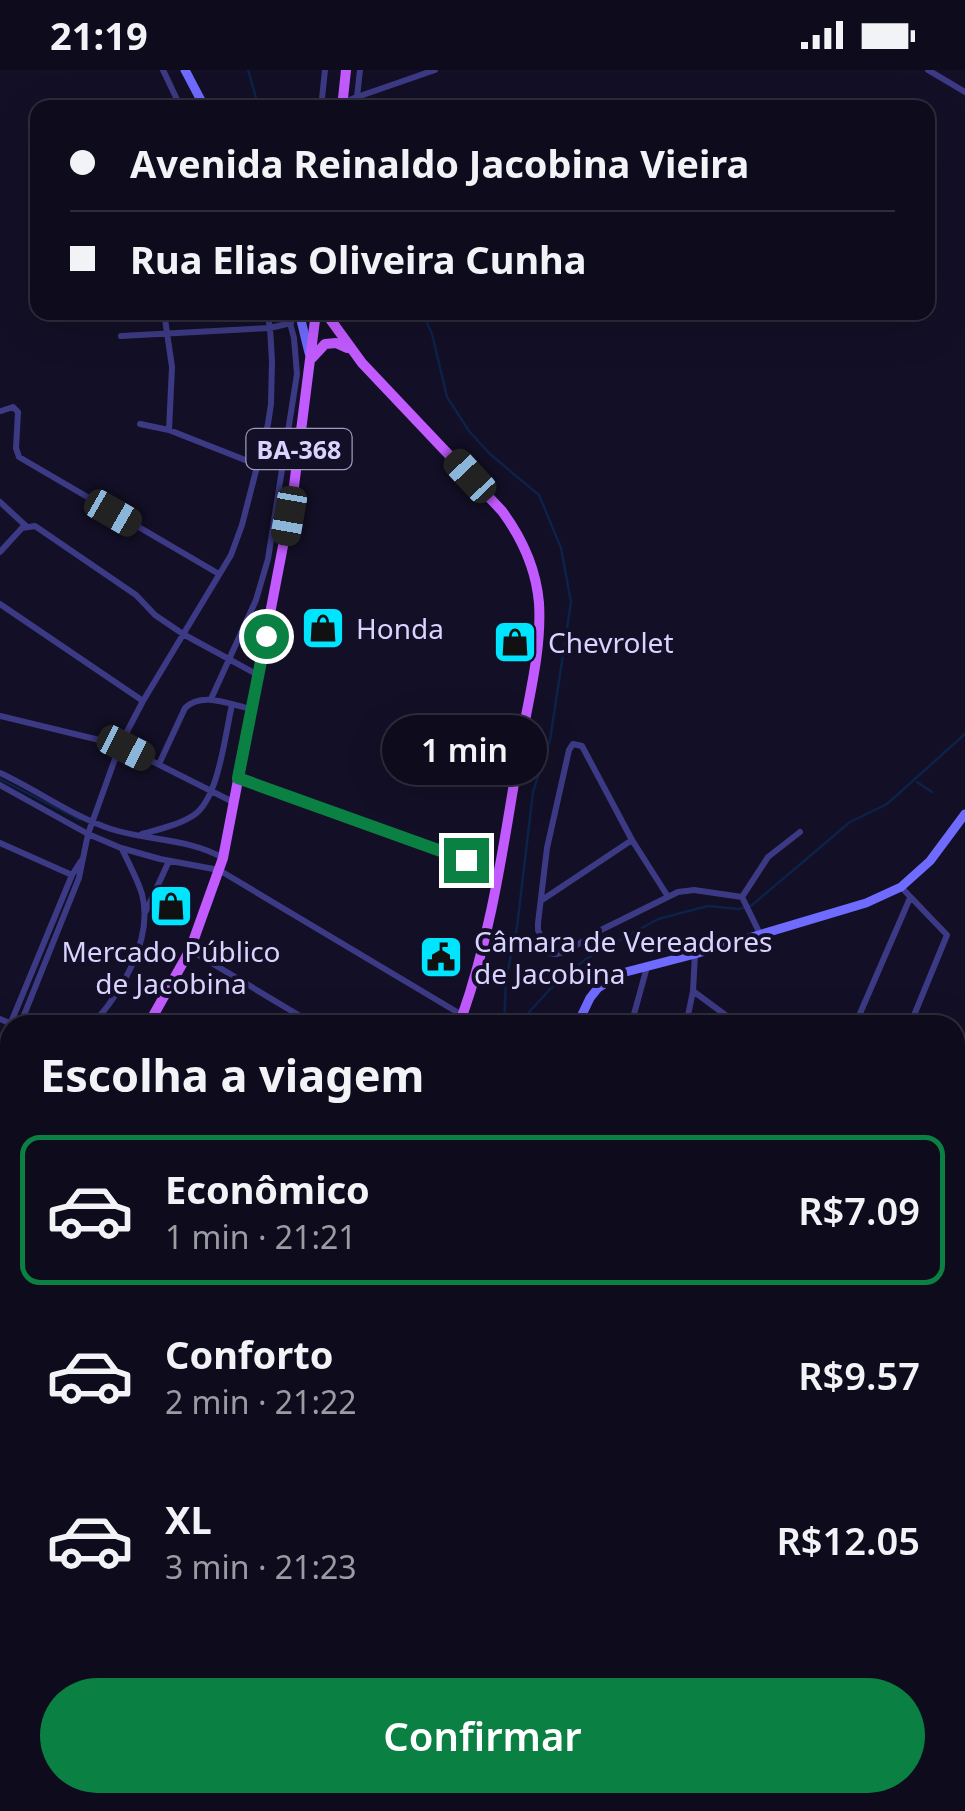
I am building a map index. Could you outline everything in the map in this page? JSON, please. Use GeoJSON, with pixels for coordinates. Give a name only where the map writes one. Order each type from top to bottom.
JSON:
{"type":"FeatureCollection","features":[{"type":"Feature","properties":{"kind":"main road"},"geometry":{"type":"LineString","coordinates":[[186,70],[201,100]]}},
{"type":"Feature","properties":{"kind":"main road"},"geometry":{"type":"LineString","coordinates":[[343,100],[346,70]]}},
{"type":"Feature","properties":{"kind":"main road"},"geometry":{"type":"LineString","coordinates":[[301,320],[310,359]]}},
{"type":"Feature","properties":{"kind":"main road"},"geometry":{"type":"LineString","coordinates":[[310,359],[315,320]]}},
{"type":"Feature","properties":{"kind":"main road"},"geometry":{"type":"LineString","coordinates":[[330,320],[352,351],[502,511],[516,530],[530,562],[538,599],[540,624],[499,872],[482,956],[463,1015]]}},
{"type":"Feature","properties":{"kind":"main road"},"geometry":{"type":"LineString","coordinates":[[310,359],[330,342],[352,351]]}},
{"type":"Feature","properties":{"kind":"main road","name":"BA-368"},"geometry":{"type":"LineString","coordinates":[[154,1015],[190,950],[221,864],[294,489],[303,374],[310,359]]}},
{"type":"Feature","properties":{"kind":"main road"},"geometry":{"type":"LineString","coordinates":[[582,1015],[598,988],[622,973],[866,903],[901,887],[930,861],[965,814]]}},
{"type":"Feature","properties":{"kind":"street"},"geometry":{"type":"LineString","coordinates":[[163,70],[177,100]]}},
{"type":"Feature","properties":{"kind":"street"},"geometry":{"type":"LineString","coordinates":[[323,100],[325,70]]}},
{"type":"Feature","properties":{"kind":"street"},"geometry":{"type":"LineString","coordinates":[[357,96],[360,70]]}},
{"type":"Feature","properties":{"kind":"street"},"geometry":{"type":"LineString","coordinates":[[396,84],[398,70]]}},
{"type":"Feature","properties":{"kind":"street"},"geometry":{"type":"LineString","coordinates":[[350,100],[436,70]]}},
{"type":"Feature","properties":{"kind":"street"},"geometry":{"type":"LineString","coordinates":[[928,70],[965,92]]}},
{"type":"Feature","properties":{"kind":"street"},"geometry":{"type":"LineString","coordinates":[[166,320],[172,367],[169,430]]}},
{"type":"Feature","properties":{"kind":"street"},"geometry":{"type":"LineString","coordinates":[[19,1015],[82,860],[120,744],[237,541],[271,404],[268,320]]}},
{"type":"Feature","properties":{"kind":"street"},"geometry":{"type":"LineString","coordinates":[[211,699],[262,582],[303,374],[290,320]]}},
{"type":"Feature","properties":{"kind":"street"},"geometry":{"type":"LineString","coordinates":[[121,336],[270,328],[291,323]]}},
{"type":"Feature","properties":{"kind":"street"},"geometry":{"type":"LineString","coordinates":[[1,411],[10,406],[18,412],[19,457],[219,574]]}},
{"type":"Feature","properties":{"kind":"street"},"geometry":{"type":"LineString","coordinates":[[140,424],[169,430],[258,466]]}},
{"type":"Feature","properties":{"kind":"street"},"geometry":{"type":"LineString","coordinates":[[281,487],[294,489]]}},
{"type":"Feature","properties":{"kind":"street"},"geometry":{"type":"LineString","coordinates":[[0,502],[136,596],[183,634],[259,676]]}},
{"type":"Feature","properties":{"kind":"street"},"geometry":{"type":"LineString","coordinates":[[0,552],[30,526]]}},
{"type":"Feature","properties":{"kind":"street"},"geometry":{"type":"LineString","coordinates":[[262,582],[276,586]]}},
{"type":"Feature","properties":{"kind":"street"},"geometry":{"type":"LineString","coordinates":[[0,604],[143,701]]}},
{"type":"Feature","properties":{"kind":"street"},"geometry":{"type":"LineString","coordinates":[[159,764],[185,708],[192,702],[211,699],[252,709]]}},
{"type":"Feature","properties":{"kind":"street"},"geometry":{"type":"LineString","coordinates":[[136,835],[162,829],[201,809],[212,790],[232,705]]}},
{"type":"Feature","properties":{"kind":"street"},"geometry":{"type":"LineString","coordinates":[[0,716],[120,744],[234,802]]}},
{"type":"Feature","properties":{"kind":"street"},"geometry":{"type":"LineString","coordinates":[[667,896],[582,746],[573,744],[551,829],[538,930],[548,953],[567,951],[667,896],[694,890],[745,903],[760,934]]}},
{"type":"Feature","properties":{"kind":"street"},"geometry":{"type":"LineString","coordinates":[[0,773],[93,822],[191,845],[453,1015]]}},
{"type":"Feature","properties":{"kind":"street"},"geometry":{"type":"LineString","coordinates":[[238,778],[499,872]]}},
{"type":"Feature","properties":{"kind":"street"},"geometry":{"type":"LineString","coordinates":[[0,785],[88,834],[122,848],[169,860],[221,864]]}},
{"type":"Feature","properties":{"kind":"street"},"geometry":{"type":"LineString","coordinates":[[745,903],[768,857],[800,832]]}},
{"type":"Feature","properties":{"kind":"street"},"geometry":{"type":"LineString","coordinates":[[542,900],[632,840]]}},
{"type":"Feature","properties":{"kind":"street"},"geometry":{"type":"LineString","coordinates":[[1,846],[75,877]]}},
{"type":"Feature","properties":{"kind":"street"},"geometry":{"type":"LineString","coordinates":[[101,1015],[130,968],[144,917],[141,892],[122,848]]}},
{"type":"Feature","properties":{"kind":"street"},"geometry":{"type":"LineString","coordinates":[[144,917],[169,860]]}},
{"type":"Feature","properties":{"kind":"street"},"geometry":{"type":"LineString","coordinates":[[901,887],[947,936],[915,1015]]}},
{"type":"Feature","properties":{"kind":"street"},"geometry":{"type":"LineString","coordinates":[[859,1015],[910,898]]}},
{"type":"Feature","properties":{"kind":"street"},"geometry":{"type":"LineString","coordinates":[[25,1015],[57,923]]}},
{"type":"Feature","properties":{"kind":"street"},"geometry":{"type":"LineString","coordinates":[[190,950],[298,1015]]}},
{"type":"Feature","properties":{"kind":"street"},"geometry":{"type":"LineString","coordinates":[[688,1015],[694,991],[695,954]]}},
{"type":"Feature","properties":{"kind":"street"},"geometry":{"type":"LineString","coordinates":[[634,1015],[648,966]]}},
{"type":"Feature","properties":{"kind":"street"},"geometry":{"type":"LineString","coordinates":[[694,991],[725,1015]]}},
{"type":"Feature","properties":{"kind":"waterway"},"geometry":{"type":"LineString","coordinates":[[248,70],[257,100]]}},
{"type":"Feature","properties":{"kind":"waterway"},"geometry":{"type":"LineString","coordinates":[[426,320],[447,397],[469,431],[539,495],[561,548],[571,602],[550,740],[533,792],[517,927],[506,979],[504,1015]]}},
{"type":"Feature","properties":{"kind":"waterway"},"geometry":{"type":"LineString","coordinates":[[527,1015],[586,959],[658,919],[708,906],[751,906],[850,822],[887,804],[965,734]]}},
{"type":"Feature","properties":{"kind":"waterway"},"geometry":{"type":"LineString","coordinates":[[0,779],[80,820]]}},
{"type":"Feature","properties":{"kind":"waterway"},"geometry":{"type":"LineString","coordinates":[[917,782],[932,792]]}},
{"type":"Feature","properties":{"kind":"place","name":"Honda"},"geometry":{"type":"Point","coordinates":[323,628]}},
{"type":"Feature","properties":{"kind":"place","name":"Chevrolet"},"geometry":{"type":"Point","coordinates":[515,642]}},
{"type":"Feature","properties":{"kind":"place","name":"Mercado Público de Jacobina"},"geometry":{"type":"Point","coordinates":[171,906]}},
{"type":"Feature","properties":{"kind":"place","name":"Câmara de Vereadores de Jacobina"},"geometry":{"type":"Point","coordinates":[441,957]}},
{"type":"Feature","properties":{"kind":"route"},"geometry":{"type":"LineString","coordinates":[[266,636],[238,778],[466,860]]}}]}
